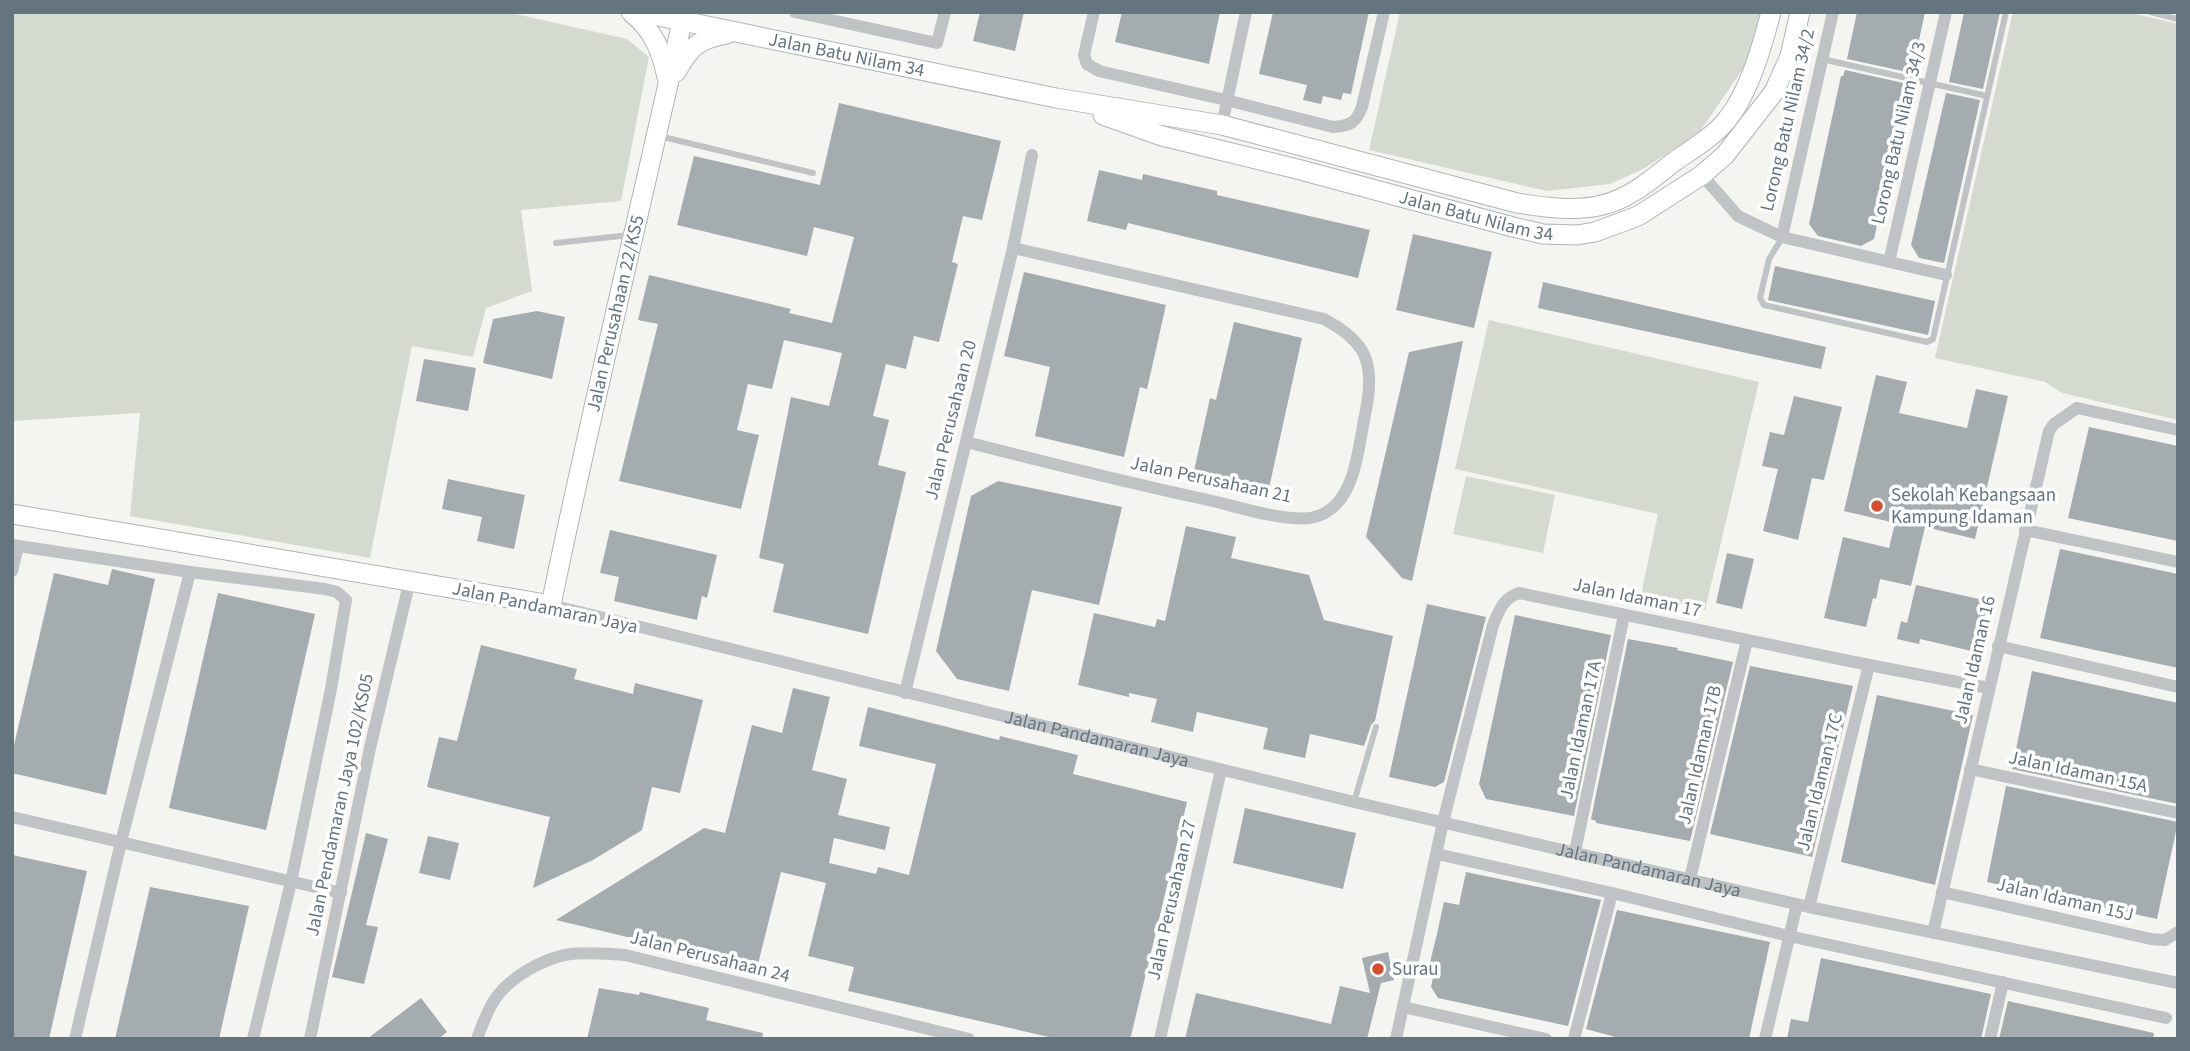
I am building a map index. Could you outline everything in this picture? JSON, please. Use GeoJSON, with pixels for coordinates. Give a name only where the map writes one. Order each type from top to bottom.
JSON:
{"type":"FeatureCollection","features":[{"type":"Feature","properties":{"kind":"street"},"geometry":{"type":"LineString","coordinates":[[631,12],[646,25],[657,41],[668,85]]}},
{"type":"Feature","properties":{"kind":"street","name":"Jalan Batu Nilam 34"},"geometry":{"type":"LineString","coordinates":[[639,12],[1056,98],[1222,125],[1412,176],[1549,208],[1600,206],[1622,198],[1654,178],[1724,123],[1756,65],[1771,12]]}},
{"type":"Feature","properties":{"kind":"street"},"geometry":{"type":"LineString","coordinates":[[797,12],[937,43],[945,12]]}},
{"type":"Feature","properties":{"kind":"street"},"geometry":{"type":"LineString","coordinates":[[1094,12],[1084,55],[1087,64],[1099,71],[1333,127],[1347,126],[1357,120],[1384,12]]}},
{"type":"Feature","properties":{"kind":"street"},"geometry":{"type":"LineString","coordinates":[[1246,12],[1219,134],[1221,141],[1276,158],[1297,169]]}},
{"type":"Feature","properties":{"kind":"street","name":"Jalan Batu Nilam 34"},"geometry":{"type":"LineString","coordinates":[[1056,98],[1162,136],[1513,227],[1543,234],[1577,235],[1595,232],[1638,216],[1702,175],[1724,155],[1774,92],[1790,56],[1800,12]]}},
{"type":"Feature","properties":{"kind":"street","name":"Lorong Batu Nilam 34/2"},"geometry":{"type":"LineString","coordinates":[[1782,237],[1833,12]]}},
{"type":"Feature","properties":{"kind":"street","name":"Lorong Batu Nilam 34/3"},"geometry":{"type":"LineString","coordinates":[[1889,262],[1946,12]]}},
{"type":"Feature","properties":{"kind":"street","name":"Jalan Perusahaan 22/KS5"},"geometry":{"type":"LineString","coordinates":[[551,606],[589,424],[635,235],[682,22]]}},
{"type":"Feature","properties":{"kind":"street"},"geometry":{"type":"LineString","coordinates":[[668,85],[693,46],[707,37],[733,33]]}},
{"type":"Feature","properties":{"kind":"street"},"geometry":{"type":"LineString","coordinates":[[1702,175],[1724,123]]}},
{"type":"Feature","properties":{"kind":"street"},"geometry":{"type":"LineString","coordinates":[[1162,136],[1197,135],[1222,125]]}},
{"type":"Feature","properties":{"kind":"street","name":"Jalan Perusahaan 20"},"geometry":{"type":"LineString","coordinates":[[905,693],[1013,248],[1032,155]]}},
{"type":"Feature","properties":{"kind":"street"},"geometry":{"type":"LineString","coordinates":[[1654,178],[1702,175]]}},
{"type":"Feature","properties":{"kind":"street"},"geometry":{"type":"LineString","coordinates":[[1702,175],[1738,216],[1782,237],[1946,275]]}},
{"type":"Feature","properties":{"kind":"street","name":"Jalan Perusahaan 21"},"geometry":{"type":"LineString","coordinates":[[966,442],[1160,490],[1289,518],[1314,518],[1329,511],[1343,498],[1350,482],[1371,385],[1369,365],[1361,346],[1344,330],[1325,319],[1013,248]]}},
{"type":"Feature","properties":{"kind":"street","name":"Jalan Idaman 16"},"geometry":{"type":"LineString","coordinates":[[1933,933],[2049,432],[2054,424],[2077,408],[2178,430]]}},
{"type":"Feature","properties":{"kind":"street","name":"Jalan Pandamaran Jaya"},"geometry":{"type":"LineString","coordinates":[[12,514],[551,606],[1354,802],[1803,905],[2178,983]]}},
{"type":"Feature","properties":{"kind":"street"},"geometry":{"type":"LineString","coordinates":[[2025,530],[2178,562]]}},
{"type":"Feature","properties":{"kind":"street"},"geometry":{"type":"LineString","coordinates":[[12,571],[15,545],[190,572],[325,589],[343,595],[346,600],[291,882],[253,1039]]}},
{"type":"Feature","properties":{"kind":"street"},"geometry":{"type":"LineString","coordinates":[[75,1039],[121,842],[190,572]]}},
{"type":"Feature","properties":{"kind":"street","name":"Jalan Pendamaran Jaya 102/KS05"},"geometry":{"type":"LineString","coordinates":[[310,1039],[370,748],[410,580]]}},
{"type":"Feature","properties":{"kind":"street","name":"Jalan Idaman 17"},"geometry":{"type":"LineString","coordinates":[[1396,1039],[1443,822],[1493,625],[1501,605],[1510,596],[1519,593],[1989,688]]}},
{"type":"Feature","properties":{"kind":"street","name":"Jalan Idaman 17A"},"geometry":{"type":"LineString","coordinates":[[1575,852],[1624,615]]}},
{"type":"Feature","properties":{"kind":"street","name":"Jalan Idaman 17B"},"geometry":{"type":"LineString","coordinates":[[1690,878],[1747,640]]}},
{"type":"Feature","properties":{"kind":"street"},"geometry":{"type":"LineString","coordinates":[[1998,646],[2178,687]]}},
{"type":"Feature","properties":{"kind":"street","name":"Jalan Idaman 17C"},"geometry":{"type":"LineString","coordinates":[[1765,1039],[1789,936],[1803,905],[1869,665]]}},
{"type":"Feature","properties":{"kind":"street","name":"Jalan Idaman 15A"},"geometry":{"type":"LineString","coordinates":[[1970,768],[2178,813]]}},
{"type":"Feature","properties":{"kind":"street","name":"Jalan Perusahaan 27"},"geometry":{"type":"LineString","coordinates":[[1160,1039],[1221,770]]}},
{"type":"Feature","properties":{"kind":"street"},"geometry":{"type":"LineString","coordinates":[[12,817],[341,893]]}},
{"type":"Feature","properties":{"kind":"street","name":"Jalan Pandamaran Jaya"},"geometry":{"type":"LineString","coordinates":[[1437,854],[1789,936],[2166,1018]]}},
{"type":"Feature","properties":{"kind":"street","name":"Jalan Idaman 15J"},"geometry":{"type":"LineString","coordinates":[[1942,892],[2151,939],[2165,940],[2178,932]]}},
{"type":"Feature","properties":{"kind":"street"},"geometry":{"type":"LineString","coordinates":[[1574,1039],[1612,893]]}},
{"type":"Feature","properties":{"kind":"street","name":"Jalan Perusahaan 24"},"geometry":{"type":"LineString","coordinates":[[477,1039],[484,1018],[495,999],[522,975],[555,957],[597,953],[625,955],[969,1039]]}},
{"type":"Feature","properties":{"kind":"street"},"geometry":{"type":"LineString","coordinates":[[1990,1039],[2003,982]]}},
{"type":"Feature","properties":{"kind":"street"},"geometry":{"type":"LineString","coordinates":[[1403,1007],[1546,1039]]}},
{"type":"Feature","properties":{"kind":"lane"},"geometry":{"type":"LineString","coordinates":[[1782,237],[1769,258],[1760,298],[1764,305],[1927,342],[1933,339],[2006,12]]}},
{"type":"Feature","properties":{"kind":"lane"},"geometry":{"type":"LineString","coordinates":[[2150,12],[2178,19]]}},
{"type":"Feature","properties":{"kind":"lane"},"geometry":{"type":"LineString","coordinates":[[1822,59],[1987,96]]}},
{"type":"Feature","properties":{"kind":"lane"},"geometry":{"type":"LineString","coordinates":[[657,135],[813,173]]}},
{"type":"Feature","properties":{"kind":"lane"},"geometry":{"type":"LineString","coordinates":[[556,243],[635,235]]}},
{"type":"Feature","properties":{"kind":"lane"},"geometry":{"type":"LineString","coordinates":[[1354,802],[1376,727]]}},
{"type":"Feature","properties":{"kind":"shaded area"},"geometry":{"type":"Polygon","coordinates":[[[12,12],[507,12],[627,39],[649,57],[621,201],[521,210],[532,291],[486,308],[473,357],[412,346],[370,558],[130,516],[140,413],[12,421],[12,12]]]}},
{"type":"Feature","properties":{"kind":"shaded area"},"geometry":{"type":"Polygon","coordinates":[[[1400,12],[1764,12],[1755,51],[1699,133],[1643,169],[1610,184],[1547,191],[1369,150],[1400,12]]]}},
{"type":"Feature","properties":{"kind":"shaded area"},"geometry":{"type":"Polygon","coordinates":[[[2013,12],[2127,12],[2178,24],[2178,420],[2062,393],[2045,382],[1935,358],[2013,12]]]}},
{"type":"Feature","properties":{"kind":"shaded area"},"geometry":{"type":"Polygon","coordinates":[[[1489,320],[1759,382],[1705,610],[1641,595],[1658,514],[1455,469],[1489,320]]]}},
{"type":"Feature","properties":{"kind":"shaded area"},"geometry":{"type":"Polygon","coordinates":[[[1466,476],[1555,495],[1543,553],[1453,534],[1466,476]]]}},
{"type":"Feature","properties":{"kind":"building"},"geometry":{"type":"Polygon","coordinates":[[[980,12],[1024,12],[1015,51],[973,41],[980,12]]]}},
{"type":"Feature","properties":{"kind":"building"},"geometry":{"type":"Polygon","coordinates":[[[1122,12],[1220,12],[1209,64],[1115,42],[1122,12]]]}},
{"type":"Feature","properties":{"kind":"building"},"geometry":{"type":"Polygon","coordinates":[[[1273,12],[1369,12],[1351,94],[1343,93],[1341,100],[1323,96],[1321,104],[1303,100],[1307,85],[1259,74],[1273,12]]]}},
{"type":"Feature","properties":{"kind":"building"},"geometry":{"type":"Polygon","coordinates":[[[1857,12],[1925,12],[1912,73],[1847,59],[1857,12]]]}},
{"type":"Feature","properties":{"kind":"building"},"geometry":{"type":"Polygon","coordinates":[[[1964,12],[2000,12],[1983,89],[1949,82],[1964,12]]]}},
{"type":"Feature","properties":{"kind":"building"},"geometry":{"type":"Polygon","coordinates":[[[1845,70],[1908,84],[1874,239],[1861,246],[1818,236],[1809,224],[1841,76],[1845,70]]]}},
{"type":"Feature","properties":{"kind":"building"},"geometry":{"type":"Polygon","coordinates":[[[1946,93],[1980,100],[1944,263],[1919,258],[1911,245],[1946,93]]]}},
{"type":"Feature","properties":{"kind":"building"},"geometry":{"type":"Polygon","coordinates":[[[839,103],[1001,141],[982,220],[963,216],[952,262],[958,264],[939,342],[914,336],[906,369],[886,364],[873,416],[889,420],[878,465],[906,472],[868,634],[773,612],[784,564],[759,558],[791,397],[829,406],[842,353],[784,340],[772,389],[748,384],[737,430],[759,435],[741,509],[619,481],[658,324],[638,320],[649,275],[791,309],[789,313],[832,323],[854,237],[814,227],[807,256],[677,225],[694,156],[820,185],[839,103]]]}},
{"type":"Feature","properties":{"kind":"building"},"geometry":{"type":"Polygon","coordinates":[[[1099,170],[1142,180],[1143,174],[1217,191],[1217,195],[1370,230],[1358,278],[1128,223],[1126,230],[1087,221],[1099,170]]]}},
{"type":"Feature","properties":{"kind":"building"},"geometry":{"type":"Polygon","coordinates":[[[1413,234],[1492,252],[1474,328],[1396,310],[1413,234]]]}},
{"type":"Feature","properties":{"kind":"building"},"geometry":{"type":"Polygon","coordinates":[[[1775,266],[1935,301],[1928,335],[1768,300],[1775,266]]]}},
{"type":"Feature","properties":{"kind":"building"},"geometry":{"type":"Polygon","coordinates":[[[1024,272],[1166,305],[1147,389],[1140,387],[1124,457],[1035,436],[1050,367],[1004,356],[1024,272]]]}},
{"type":"Feature","properties":{"kind":"building"},"geometry":{"type":"Polygon","coordinates":[[[1543,282],[1826,347],[1821,369],[1538,308],[1543,282]]]}},
{"type":"Feature","properties":{"kind":"building"},"geometry":{"type":"Polygon","coordinates":[[[537,311],[565,317],[552,379],[483,363],[493,319],[537,311]]]}},
{"type":"Feature","properties":{"kind":"building"},"geometry":{"type":"Polygon","coordinates":[[[1234,322],[1302,338],[1269,488],[1194,471],[1210,398],[1216,400],[1234,322]]]}},
{"type":"Feature","properties":{"kind":"building"},"geometry":{"type":"Polygon","coordinates":[[[1463,341],[1412,581],[1402,578],[1366,537],[1409,352],[1463,341]]]}},
{"type":"Feature","properties":{"kind":"building"},"geometry":{"type":"Polygon","coordinates":[[[424,359],[476,368],[468,411],[416,401],[424,359]]]}},
{"type":"Feature","properties":{"kind":"building"},"geometry":{"type":"Polygon","coordinates":[[[1876,375],[1907,382],[1899,413],[1967,428],[1976,389],[2008,396],[1975,539],[1925,527],[1911,586],[1880,579],[1866,627],[1824,618],[1843,537],[1889,548],[1895,523],[1844,511],[1876,375]]]}},
{"type":"Feature","properties":{"kind":"building"},"geometry":{"type":"Polygon","coordinates":[[[1794,396],[1842,407],[1824,480],[1812,478],[1798,540],[1763,531],[1778,469],[1762,466],[1770,432],[1784,435],[1794,396]]]}},
{"type":"Feature","properties":{"kind":"building"},"geometry":{"type":"Polygon","coordinates":[[[2089,427],[2178,446],[2178,541],[2068,518],[2089,427]]]}},
{"type":"Feature","properties":{"kind":"building"},"geometry":{"type":"Polygon","coordinates":[[[448,479],[525,495],[514,549],[477,541],[482,517],[442,509],[448,479]]]}},
{"type":"Feature","properties":{"kind":"building"},"geometry":{"type":"Polygon","coordinates":[[[998,481],[1122,507],[1099,605],[1032,590],[1009,691],[957,679],[936,651],[971,496],[998,481]]]}},
{"type":"Feature","properties":{"kind":"building"},"geometry":{"type":"Polygon","coordinates":[[[1186,526],[1236,537],[1231,558],[1309,575],[1324,620],[1393,636],[1375,721],[1364,746],[1310,734],[1305,758],[1263,749],[1268,728],[1197,712],[1193,732],[1151,722],[1157,699],[1129,693],[1129,697],[1078,685],[1094,613],[1155,627],[1157,619],[1165,621],[1186,526]]]}},
{"type":"Feature","properties":{"kind":"building"},"geometry":{"type":"Polygon","coordinates":[[[610,530],[717,555],[707,598],[702,596],[697,620],[614,601],[619,577],[600,573],[610,530]]]}},
{"type":"Feature","properties":{"kind":"building"},"geometry":{"type":"Polygon","coordinates":[[[2060,549],[2178,574],[2178,668],[2040,638],[2060,549]]]}},
{"type":"Feature","properties":{"kind":"building"},"geometry":{"type":"Polygon","coordinates":[[[1727,553],[1754,559],[1742,609],[1716,603],[1727,553]]]}},
{"type":"Feature","properties":{"kind":"building"},"geometry":{"type":"Polygon","coordinates":[[[112,569],[155,579],[106,795],[12,773],[12,754],[54,573],[108,585],[112,569]]]}},
{"type":"Feature","properties":{"kind":"building"},"geometry":{"type":"Polygon","coordinates":[[[1916,585],[1988,601],[1976,652],[1920,639],[1919,644],[1897,639],[1901,621],[1907,623],[1916,585]]]}},
{"type":"Feature","properties":{"kind":"building"},"geometry":{"type":"Polygon","coordinates":[[[218,593],[315,614],[266,830],[169,808],[218,593]]]}},
{"type":"Feature","properties":{"kind":"building"},"geometry":{"type":"Polygon","coordinates":[[[1427,604],[1486,617],[1444,782],[1435,787],[1389,777],[1427,604]]]}},
{"type":"Feature","properties":{"kind":"building"},"geometry":{"type":"Polygon","coordinates":[[[1515,615],[1611,635],[1574,816],[1486,799],[1479,784],[1515,615]]]}},
{"type":"Feature","properties":{"kind":"building"},"geometry":{"type":"Polygon","coordinates":[[[1628,639],[1733,662],[1690,841],[1596,823],[1591,819],[1628,639]]]}},
{"type":"Feature","properties":{"kind":"building"},"geometry":{"type":"Polygon","coordinates":[[[481,645],[577,669],[574,679],[633,694],[635,683],[703,700],[680,793],[652,787],[642,830],[593,860],[533,888],[550,817],[427,787],[439,737],[457,741],[481,645]]]}},
{"type":"Feature","properties":{"kind":"building"},"geometry":{"type":"Polygon","coordinates":[[[1750,666],[1853,686],[1812,857],[1710,834],[1750,666]]]}},
{"type":"Feature","properties":{"kind":"building"},"geometry":{"type":"Polygon","coordinates":[[[2032,671],[2178,703],[2178,804],[2012,769],[2032,671]]]}},
{"type":"Feature","properties":{"kind":"building"},"geometry":{"type":"Polygon","coordinates":[[[793,688],[830,697],[812,770],[847,779],[838,815],[890,827],[885,850],[834,838],[829,863],[876,874],[878,867],[909,875],[936,764],[859,746],[868,707],[999,740],[1000,736],[1078,755],[1073,774],[1187,802],[1131,1036],[1126,1039],[1058,1039],[848,991],[854,967],[808,956],[826,883],[781,872],[757,968],[556,920],[704,828],[725,833],[752,725],[782,733],[793,688]]]}},
{"type":"Feature","properties":{"kind":"building"},"geometry":{"type":"Polygon","coordinates":[[[1877,695],[1973,715],[1935,885],[1841,862],[1877,695]]]}},
{"type":"Feature","properties":{"kind":"building"},"geometry":{"type":"Polygon","coordinates":[[[2006,786],[2178,822],[2157,919],[1987,882],[2006,786]]]}},
{"type":"Feature","properties":{"kind":"building"},"geometry":{"type":"Polygon","coordinates":[[[1245,808],[1356,833],[1343,889],[1233,863],[1245,808]]]}},
{"type":"Feature","properties":{"kind":"building"},"geometry":{"type":"Polygon","coordinates":[[[366,833],[388,839],[366,925],[378,927],[364,984],[332,977],[366,833]]]}},
{"type":"Feature","properties":{"kind":"building"},"geometry":{"type":"Polygon","coordinates":[[[428,836],[459,843],[450,880],[419,873],[428,836]]]}},
{"type":"Feature","properties":{"kind":"building"},"geometry":{"type":"Polygon","coordinates":[[[12,855],[87,871],[49,1039],[12,1039],[12,855]]]}},
{"type":"Feature","properties":{"kind":"building"},"geometry":{"type":"Polygon","coordinates":[[[1466,872],[1601,900],[1568,1026],[1438,998],[1431,987],[1435,967],[1429,966],[1444,902],[1459,905],[1466,872]]]}},
{"type":"Feature","properties":{"kind":"building"},"geometry":{"type":"Polygon","coordinates":[[[150,887],[249,906],[219,1039],[115,1039],[150,887]]]}},
{"type":"Feature","properties":{"kind":"building"},"geometry":{"type":"Polygon","coordinates":[[[1617,910],[1770,942],[1749,1039],[1623,1039],[1586,1029],[1617,910]]]}},
{"type":"Feature","properties":{"kind":"building"},"geometry":{"type":"Polygon","coordinates":[[[1388,952],[1394,980],[1381,983],[1367,1039],[1185,1039],[1196,993],[1331,1024],[1340,986],[1370,993],[1362,958],[1388,952]]]}},
{"type":"Feature","properties":{"kind":"building"},"geometry":{"type":"Polygon","coordinates":[[[1821,958],[1991,994],[1981,1039],[1787,1039],[1791,1019],[1808,1022],[1821,958]]]}},
{"type":"Feature","properties":{"kind":"building"},"geometry":{"type":"Polygon","coordinates":[[[599,988],[639,995],[640,992],[709,1008],[706,1020],[763,1033],[762,1039],[587,1039],[599,988]]]}},
{"type":"Feature","properties":{"kind":"building"},"geometry":{"type":"Polygon","coordinates":[[[421,998],[447,1032],[438,1039],[367,1039],[421,998]]]}},
{"type":"Feature","properties":{"kind":"building"},"geometry":{"type":"Polygon","coordinates":[[[2008,1001],[2154,1033],[2153,1039],[1999,1039],[2008,1001]]]}},
{"type":"Feature","properties":{"kind":"place","name":"Sekolah Kebangsaan Kampung Idaman"},"geometry":{"type":"Point","coordinates":[1877,506]}},
{"type":"Feature","properties":{"kind":"place","name":"Surau"},"geometry":{"type":"Point","coordinates":[1378,969]}}]}
